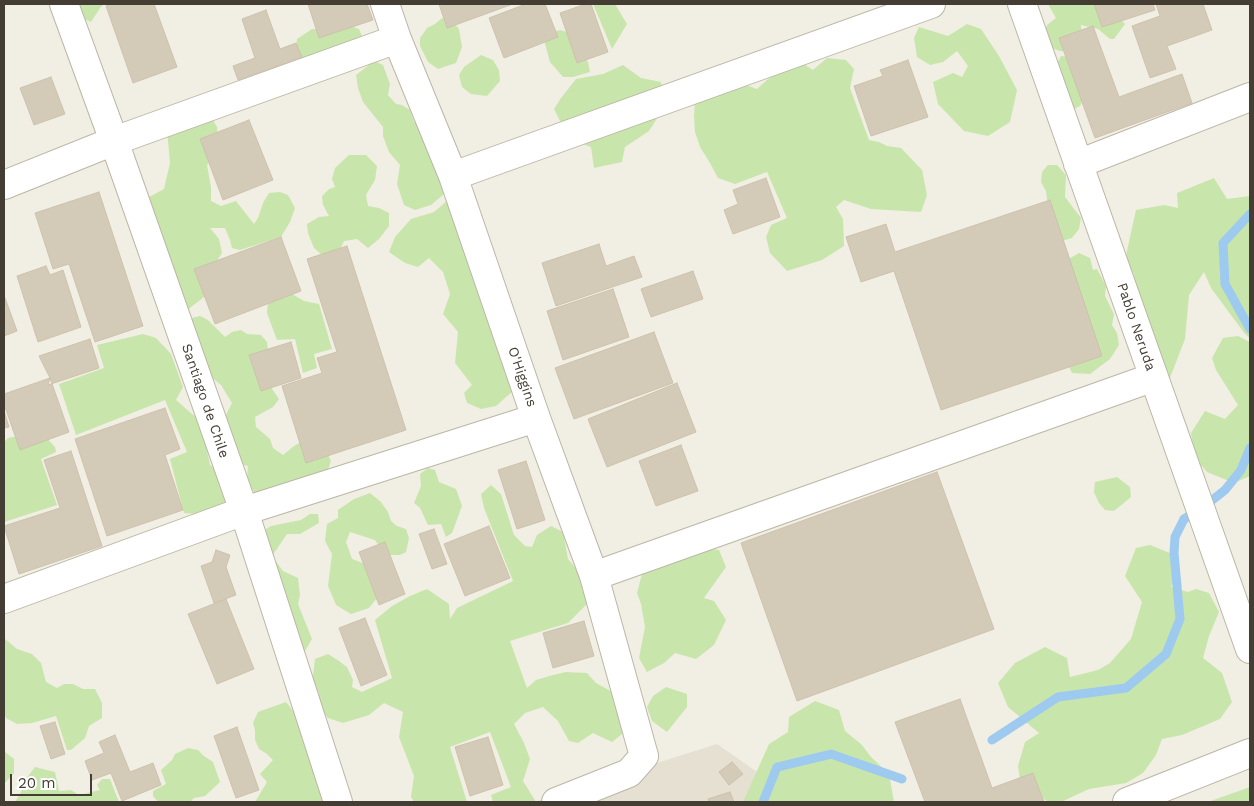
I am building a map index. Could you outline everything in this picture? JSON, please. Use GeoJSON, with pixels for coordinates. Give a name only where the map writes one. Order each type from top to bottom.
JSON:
{"type":"FeatureCollection","features":[{"type":"Feature","properties":{"kind":"street","name":"Santiago de Chile"},"geometry":{"type":"LineString","coordinates":[[64,4],[244,511],[338,802]]}},
{"type":"Feature","properties":{"kind":"street","name":"O'Higgins"},"geometry":{"type":"LineString","coordinates":[[385,4],[397,39],[454,176],[536,418],[594,576],[637,764]]}},
{"type":"Feature","properties":{"kind":"street"},"geometry":{"type":"LineString","coordinates":[[454,176],[931,4]]}},
{"type":"Feature","properties":{"kind":"street","name":"Pablo Neruda"},"geometry":{"type":"LineString","coordinates":[[1022,4],[1250,649]]}},
{"type":"Feature","properties":{"kind":"street"},"geometry":{"type":"LineString","coordinates":[[4,185],[114,142],[397,39]]}},
{"type":"Feature","properties":{"kind":"street"},"geometry":{"type":"LineString","coordinates":[[1078,164],[1250,97]]}},
{"type":"Feature","properties":{"kind":"street"},"geometry":{"type":"LineString","coordinates":[[594,576],[1154,377]]}},
{"type":"Feature","properties":{"kind":"street"},"geometry":{"type":"LineString","coordinates":[[4,599],[244,511],[536,418]]}},
{"type":"Feature","properties":{"kind":"street"},"geometry":{"type":"LineString","coordinates":[[1127,802],[1250,753]]}},
{"type":"Feature","properties":{"kind":"street"},"geometry":{"type":"LineString","coordinates":[[556,802],[637,764]]}},
{"type":"Feature","properties":{"kind":"street"},"geometry":{"type":"LineString","coordinates":[[609,802],[637,764]]}},
{"type":"Feature","properties":{"kind":"shaded area"},"geometry":{"type":"Polygon","coordinates":[[[717,744],[800,802],[534,802],[717,744]]]}},
{"type":"Feature","properties":{"kind":"green space"},"geometry":{"type":"Polygon","coordinates":[[[72,4],[104,4],[91,22],[84,19],[72,4]]]}},
{"type":"Feature","properties":{"kind":"green space"},"geometry":{"type":"Polygon","coordinates":[[[593,4],[615,4],[627,24],[612,49],[593,4]]]}},
{"type":"Feature","properties":{"kind":"green space"},"geometry":{"type":"Polygon","coordinates":[[[1048,4],[1106,4],[1125,24],[1114,39],[1110,39],[1098,29],[1081,25],[1082,45],[1073,52],[1060,51],[1049,47],[1043,38],[1047,25],[1056,18],[1048,4]]]}},
{"type":"Feature","properties":{"kind":"green space"},"geometry":{"type":"Polygon","coordinates":[[[442,18],[453,22],[459,29],[462,47],[456,63],[438,69],[428,62],[420,46],[420,38],[427,28],[442,18]]]}},
{"type":"Feature","properties":{"kind":"green space"},"geometry":{"type":"Polygon","coordinates":[[[342,23],[359,29],[367,48],[300,61],[296,47],[297,39],[312,29],[325,29],[342,23]]]}},
{"type":"Feature","properties":{"kind":"green space"},"geometry":{"type":"Polygon","coordinates":[[[967,24],[981,29],[999,56],[1017,90],[1010,122],[988,136],[964,131],[938,104],[933,82],[953,73],[962,77],[968,66],[957,51],[943,62],[930,65],[917,57],[914,38],[919,27],[948,36],[967,24]]]}},
{"type":"Feature","properties":{"kind":"green space"},"geometry":{"type":"Polygon","coordinates":[[[560,30],[570,33],[575,44],[588,62],[590,72],[573,77],[563,77],[550,62],[544,40],[550,33],[560,30]]]}},
{"type":"Feature","properties":{"kind":"green space"},"geometry":{"type":"Polygon","coordinates":[[[481,55],[493,60],[499,70],[500,81],[487,96],[471,94],[462,87],[459,75],[464,67],[481,55]]]}},
{"type":"Feature","properties":{"kind":"green space"},"geometry":{"type":"Polygon","coordinates":[[[1061,56],[1072,57],[1086,93],[1080,106],[1074,109],[1066,107],[1056,65],[1061,56]]]}},
{"type":"Feature","properties":{"kind":"green space"},"geometry":{"type":"Polygon","coordinates":[[[827,58],[846,60],[854,69],[850,88],[869,140],[901,148],[922,170],[927,195],[921,212],[871,209],[844,200],[836,207],[843,219],[844,246],[822,260],[787,271],[770,253],[766,237],[771,225],[787,218],[767,172],[735,184],[718,178],[700,147],[695,132],[695,101],[735,81],[757,89],[788,66],[802,63],[813,70],[827,58]]]}},
{"type":"Feature","properties":{"kind":"green space"},"geometry":{"type":"Polygon","coordinates":[[[374,61],[383,65],[390,84],[388,95],[396,104],[410,110],[414,122],[429,126],[448,183],[443,195],[431,205],[415,210],[404,205],[397,184],[400,165],[389,152],[383,136],[383,127],[363,102],[356,75],[374,61]]]}},
{"type":"Feature","properties":{"kind":"green space"},"geometry":{"type":"Polygon","coordinates":[[[623,65],[641,78],[661,82],[665,106],[649,131],[625,147],[622,162],[594,168],[591,147],[579,143],[564,129],[554,109],[576,79],[603,74],[623,65]]]}},
{"type":"Feature","properties":{"kind":"green space"},"geometry":{"type":"Polygon","coordinates":[[[210,115],[217,127],[218,139],[217,154],[207,165],[211,187],[211,201],[221,206],[236,201],[254,224],[269,193],[280,192],[288,195],[295,208],[290,222],[281,237],[240,250],[232,248],[225,228],[210,228],[219,239],[222,253],[210,271],[209,283],[204,297],[186,311],[139,209],[149,197],[164,189],[170,163],[166,118],[210,115]]]}},
{"type":"Feature","properties":{"kind":"green space"},"geometry":{"type":"Polygon","coordinates":[[[349,155],[366,155],[377,166],[375,180],[366,195],[368,206],[379,208],[389,213],[389,226],[379,239],[368,248],[357,239],[344,241],[339,252],[322,255],[314,248],[308,233],[307,224],[319,217],[329,216],[323,205],[322,196],[329,189],[335,187],[332,179],[335,168],[349,155]]]}},
{"type":"Feature","properties":{"kind":"green space"},"geometry":{"type":"Polygon","coordinates":[[[1048,165],[1057,165],[1066,175],[1065,197],[1081,218],[1079,229],[1072,238],[1062,241],[1048,207],[1046,191],[1041,182],[1042,172],[1048,165]]]}},
{"type":"Feature","properties":{"kind":"green space"},"geometry":{"type":"Polygon","coordinates":[[[1214,178],[1227,199],[1250,196],[1250,338],[1211,288],[1204,272],[1189,295],[1185,339],[1168,383],[1153,341],[1133,272],[1125,260],[1136,210],[1164,205],[1178,208],[1177,193],[1214,178]]]}},
{"type":"Feature","properties":{"kind":"green space"},"geometry":{"type":"Polygon","coordinates":[[[447,201],[523,382],[496,406],[481,409],[467,403],[464,393],[472,385],[455,363],[458,332],[443,314],[450,294],[443,272],[429,258],[418,267],[405,263],[389,252],[395,237],[411,219],[434,212],[447,201]]]}},
{"type":"Feature","properties":{"kind":"green space"},"geometry":{"type":"Polygon","coordinates":[[[1079,253],[1090,258],[1093,270],[1097,269],[1106,286],[1105,296],[1114,314],[1112,325],[1117,333],[1119,345],[1110,359],[1090,374],[1072,373],[1065,357],[1067,260],[1079,253]]]}},
{"type":"Feature","properties":{"kind":"green space"},"geometry":{"type":"Polygon","coordinates":[[[287,291],[304,301],[319,304],[332,349],[314,354],[317,368],[303,373],[295,339],[277,340],[267,313],[268,301],[287,291]]]}},
{"type":"Feature","properties":{"kind":"green space"},"geometry":{"type":"Polygon","coordinates":[[[200,316],[208,320],[225,337],[232,332],[241,330],[247,334],[261,335],[267,342],[269,359],[264,377],[279,399],[273,407],[255,417],[256,427],[270,439],[273,448],[283,455],[305,440],[327,452],[331,461],[325,478],[269,499],[254,492],[247,479],[248,466],[240,464],[222,423],[232,403],[221,385],[210,376],[188,319],[200,316]]]}},
{"type":"Feature","properties":{"kind":"green space"},"geometry":{"type":"Polygon","coordinates":[[[143,334],[156,338],[171,354],[183,387],[176,400],[203,422],[209,441],[206,446],[210,465],[219,470],[231,486],[226,503],[197,514],[184,513],[170,459],[187,452],[165,400],[76,435],[59,384],[104,368],[97,345],[143,334]]]}},
{"type":"Feature","properties":{"kind":"green space"},"geometry":{"type":"Polygon","coordinates":[[[1238,336],[1250,342],[1250,476],[1234,483],[1207,472],[1195,458],[1191,433],[1205,411],[1225,419],[1238,405],[1216,370],[1212,358],[1223,338],[1238,336]]]}},
{"type":"Feature","properties":{"kind":"green space"},"geometry":{"type":"Polygon","coordinates":[[[29,434],[43,434],[55,447],[56,452],[41,459],[57,505],[4,522],[4,442],[8,438],[29,434]]]}},
{"type":"Feature","properties":{"kind":"green space"},"geometry":{"type":"Polygon","coordinates":[[[428,468],[435,470],[439,482],[456,489],[462,506],[452,533],[446,537],[441,524],[428,525],[420,508],[414,503],[421,486],[420,474],[428,468]]]}},
{"type":"Feature","properties":{"kind":"green space"},"geometry":{"type":"Polygon","coordinates":[[[1117,477],[1130,487],[1131,497],[1114,511],[1105,510],[1094,492],[1095,482],[1117,477]]]}},
{"type":"Feature","properties":{"kind":"green space"},"geometry":{"type":"Polygon","coordinates":[[[491,485],[501,494],[514,535],[525,546],[532,547],[537,535],[551,526],[563,532],[568,559],[591,586],[592,599],[568,623],[510,641],[527,688],[536,680],[553,675],[566,672],[587,673],[596,683],[618,695],[627,730],[612,742],[593,733],[578,743],[569,741],[558,721],[543,707],[525,713],[514,724],[530,759],[523,781],[536,802],[493,802],[491,795],[511,787],[490,732],[450,747],[467,802],[414,802],[411,797],[414,776],[399,737],[403,712],[384,703],[369,715],[343,723],[328,718],[317,705],[319,693],[312,684],[315,659],[328,654],[339,661],[347,667],[353,680],[352,687],[362,692],[392,678],[375,620],[392,606],[427,589],[449,604],[450,619],[457,608],[513,581],[484,508],[481,494],[491,485]]]}},
{"type":"Feature","properties":{"kind":"green space"},"geometry":{"type":"Polygon","coordinates":[[[370,493],[381,502],[388,512],[391,521],[397,526],[406,529],[409,538],[406,552],[400,555],[385,555],[375,540],[350,532],[346,542],[352,559],[373,567],[382,592],[369,608],[351,614],[336,605],[328,586],[332,554],[325,541],[327,524],[338,518],[338,510],[354,499],[370,493]]]}},
{"type":"Feature","properties":{"kind":"green space"},"geometry":{"type":"Polygon","coordinates":[[[310,514],[318,514],[319,523],[300,534],[287,534],[272,556],[283,571],[298,578],[300,595],[298,604],[312,639],[305,651],[294,650],[258,534],[271,526],[301,520],[310,514]]]}},
{"type":"Feature","properties":{"kind":"green space"},"geometry":{"type":"Polygon","coordinates":[[[1150,545],[1172,554],[1176,574],[1171,587],[1188,592],[1196,589],[1209,593],[1219,612],[1209,636],[1203,658],[1222,673],[1232,702],[1220,719],[1182,735],[1162,739],[1156,755],[1143,773],[1126,783],[1089,789],[1061,802],[1049,802],[1021,786],[1018,766],[1025,742],[1039,733],[1008,707],[998,683],[1015,663],[1045,647],[1067,658],[1070,677],[1098,670],[1110,663],[1131,639],[1142,602],[1125,576],[1136,548],[1150,545]]]}},
{"type":"Feature","properties":{"kind":"green space"},"geometry":{"type":"Polygon","coordinates":[[[707,548],[719,550],[726,567],[704,598],[714,601],[726,620],[714,645],[696,659],[675,653],[664,663],[647,672],[639,658],[645,627],[637,593],[642,574],[657,549],[707,548]]]}},
{"type":"Feature","properties":{"kind":"green space"},"geometry":{"type":"Polygon","coordinates":[[[4,638],[17,649],[32,654],[41,663],[46,682],[57,688],[64,684],[73,684],[83,689],[95,689],[102,703],[102,718],[89,726],[85,738],[71,750],[67,750],[56,716],[32,723],[17,724],[6,718],[4,714],[4,638]]]}},
{"type":"Feature","properties":{"kind":"green space"},"geometry":{"type":"Polygon","coordinates":[[[666,687],[687,694],[687,707],[667,732],[652,721],[647,707],[653,696],[666,687]]]}},
{"type":"Feature","properties":{"kind":"green space"},"geometry":{"type":"Polygon","coordinates":[[[815,701],[839,710],[845,731],[862,745],[871,757],[889,774],[894,802],[743,802],[769,744],[788,732],[789,717],[815,701]]]}},
{"type":"Feature","properties":{"kind":"green space"},"geometry":{"type":"Polygon","coordinates":[[[286,702],[298,717],[331,743],[339,759],[333,776],[332,802],[255,802],[267,782],[260,774],[273,760],[259,749],[255,740],[253,723],[258,712],[286,702]]]}},
{"type":"Feature","properties":{"kind":"green space"},"geometry":{"type":"Polygon","coordinates":[[[188,748],[198,750],[213,762],[220,782],[205,796],[194,798],[190,802],[158,802],[153,796],[153,791],[166,784],[161,770],[172,760],[175,754],[188,748]]]}},
{"type":"Feature","properties":{"kind":"green space"},"geometry":{"type":"Polygon","coordinates":[[[4,751],[14,759],[14,773],[4,784],[4,751]]]}},
{"type":"Feature","properties":{"kind":"green space"},"geometry":{"type":"Polygon","coordinates":[[[35,767],[55,772],[59,791],[71,790],[79,795],[100,790],[97,785],[102,779],[110,779],[119,802],[15,802],[25,780],[35,767]]]}},
{"type":"Feature","properties":{"kind":"green space"},"geometry":{"type":"Polygon","coordinates":[[[1250,787],[1250,802],[1208,802],[1250,787]]]}},
{"type":"Feature","properties":{"kind":"building"},"geometry":{"type":"Polygon","coordinates":[[[111,4],[154,4],[177,67],[133,83],[106,6],[111,4]]]}},
{"type":"Feature","properties":{"kind":"building"},"geometry":{"type":"Polygon","coordinates":[[[308,4],[367,4],[373,20],[319,38],[308,4]]]}},
{"type":"Feature","properties":{"kind":"building"},"geometry":{"type":"Polygon","coordinates":[[[439,4],[513,4],[447,28],[439,4]]]}},
{"type":"Feature","properties":{"kind":"building"},"geometry":{"type":"Polygon","coordinates":[[[526,4],[545,4],[558,37],[504,58],[489,18],[526,4]]]}},
{"type":"Feature","properties":{"kind":"building"},"geometry":{"type":"Polygon","coordinates":[[[591,4],[608,52],[577,63],[560,13],[591,4]]]}},
{"type":"Feature","properties":{"kind":"building"},"geometry":{"type":"Polygon","coordinates":[[[1094,4],[1153,4],[1155,10],[1102,27],[1094,4]]]}},
{"type":"Feature","properties":{"kind":"building"},"geometry":{"type":"Polygon","coordinates":[[[1156,4],[1203,4],[1212,30],[1167,46],[1176,69],[1150,78],[1132,26],[1160,16],[1156,4]]]}},
{"type":"Feature","properties":{"kind":"building"},"geometry":{"type":"Polygon","coordinates":[[[266,10],[280,49],[296,43],[302,57],[238,80],[233,66],[255,58],[242,19],[266,10]]]}},
{"type":"Feature","properties":{"kind":"building"},"geometry":{"type":"Polygon","coordinates":[[[1093,26],[1119,97],[1182,74],[1192,103],[1095,138],[1059,38],[1093,26]]]}},
{"type":"Feature","properties":{"kind":"building"},"geometry":{"type":"Polygon","coordinates":[[[908,60],[928,117],[871,136],[854,86],[883,76],[880,70],[908,60]]]}},
{"type":"Feature","properties":{"kind":"building"},"geometry":{"type":"Polygon","coordinates":[[[51,77],[65,114],[34,125],[20,88],[51,77]]]}},
{"type":"Feature","properties":{"kind":"building"},"geometry":{"type":"Polygon","coordinates":[[[249,120],[273,180],[223,200],[200,139],[249,120]]]}},
{"type":"Feature","properties":{"kind":"building"},"geometry":{"type":"Polygon","coordinates":[[[766,178],[780,217],[733,234],[724,210],[738,204],[733,190],[766,178]]]}},
{"type":"Feature","properties":{"kind":"building"},"geometry":{"type":"Polygon","coordinates":[[[99,192],[143,326],[95,342],[69,264],[53,269],[35,213],[99,192]]]}},
{"type":"Feature","properties":{"kind":"building"},"geometry":{"type":"Polygon","coordinates":[[[1050,200],[1102,356],[941,410],[894,271],[861,282],[846,237],[886,224],[895,252],[1050,200]]]}},
{"type":"Feature","properties":{"kind":"building"},"geometry":{"type":"Polygon","coordinates":[[[281,237],[301,291],[215,324],[194,269],[281,237]]]}},
{"type":"Feature","properties":{"kind":"building"},"geometry":{"type":"Polygon","coordinates":[[[599,244],[606,266],[634,256],[642,277],[556,306],[542,263],[599,244]]]}},
{"type":"Feature","properties":{"kind":"building"},"geometry":{"type":"Polygon","coordinates":[[[347,246],[406,430],[306,463],[282,386],[322,373],[317,358],[337,352],[307,259],[347,246]]]}},
{"type":"Feature","properties":{"kind":"building"},"geometry":{"type":"Polygon","coordinates":[[[46,266],[50,275],[63,270],[81,327],[38,342],[17,276],[46,266]]]}},
{"type":"Feature","properties":{"kind":"building"},"geometry":{"type":"Polygon","coordinates":[[[693,271],[703,299],[651,317],[641,289],[693,271]]]}},
{"type":"Feature","properties":{"kind":"building"},"geometry":{"type":"Polygon","coordinates":[[[613,289],[629,337],[563,360],[547,311],[613,289]]]}},
{"type":"Feature","properties":{"kind":"building"},"geometry":{"type":"Polygon","coordinates":[[[4,295],[17,331],[4,336],[4,295]]]}},
{"type":"Feature","properties":{"kind":"building"},"geometry":{"type":"Polygon","coordinates":[[[654,332],[673,383],[574,419],[555,368],[654,332]]]}},
{"type":"Feature","properties":{"kind":"building"},"geometry":{"type":"Polygon","coordinates":[[[90,339],[99,368],[48,385],[50,378],[39,356],[90,339]]]}},
{"type":"Feature","properties":{"kind":"building"},"geometry":{"type":"Polygon","coordinates":[[[291,342],[301,378],[261,391],[249,355],[291,342]]]}},
{"type":"Feature","properties":{"kind":"building"},"geometry":{"type":"Polygon","coordinates":[[[50,378],[69,432],[20,450],[4,404],[4,394],[50,378]]]}},
{"type":"Feature","properties":{"kind":"building"},"geometry":{"type":"Polygon","coordinates":[[[677,383],[696,432],[607,467],[588,419],[677,383]]]}},
{"type":"Feature","properties":{"kind":"building"},"geometry":{"type":"Polygon","coordinates":[[[165,408],[180,449],[165,455],[183,510],[107,536],[75,439],[165,408]]]}},
{"type":"Feature","properties":{"kind":"building"},"geometry":{"type":"Polygon","coordinates":[[[4,411],[9,427],[4,428],[4,411]]]}},
{"type":"Feature","properties":{"kind":"building"},"geometry":{"type":"Polygon","coordinates":[[[681,445],[698,491],[656,506],[639,461],[681,445]]]}},
{"type":"Feature","properties":{"kind":"building"},"geometry":{"type":"Polygon","coordinates":[[[71,451],[102,546],[19,574],[4,526],[60,508],[44,460],[71,451]]]}},
{"type":"Feature","properties":{"kind":"building"},"geometry":{"type":"Polygon","coordinates":[[[526,461],[545,520],[517,529],[498,470],[526,461]]]}},
{"type":"Feature","properties":{"kind":"building"},"geometry":{"type":"Polygon","coordinates":[[[937,472],[994,629],[797,701],[741,543],[937,472]]]}},
{"type":"Feature","properties":{"kind":"building"},"geometry":{"type":"Polygon","coordinates":[[[489,526],[510,578],[465,596],[444,544],[489,526]]]}},
{"type":"Feature","properties":{"kind":"building"},"geometry":{"type":"Polygon","coordinates":[[[434,529],[447,564],[432,569],[419,534],[434,529]]]}},
{"type":"Feature","properties":{"kind":"building"},"geometry":{"type":"Polygon","coordinates":[[[385,542],[405,594],[379,605],[359,552],[385,542]]]}},
{"type":"Feature","properties":{"kind":"building"},"geometry":{"type":"Polygon","coordinates":[[[216,550],[230,555],[226,567],[236,595],[214,603],[201,566],[212,562],[216,550]]]}},
{"type":"Feature","properties":{"kind":"building"},"geometry":{"type":"Polygon","coordinates":[[[226,599],[254,669],[217,684],[188,614],[226,599]]]}},
{"type":"Feature","properties":{"kind":"building"},"geometry":{"type":"Polygon","coordinates":[[[365,618],[387,675],[361,686],[339,628],[365,618]]]}},
{"type":"Feature","properties":{"kind":"building"},"geometry":{"type":"Polygon","coordinates":[[[584,621],[594,656],[553,668],[543,633],[584,621]]]}},
{"type":"Feature","properties":{"kind":"building"},"geometry":{"type":"Polygon","coordinates":[[[960,699],[992,788],[1033,773],[1044,802],[925,802],[895,722],[960,699]]]}},
{"type":"Feature","properties":{"kind":"building"},"geometry":{"type":"Polygon","coordinates":[[[55,722],[65,754],[51,759],[40,726],[55,722]]]}},
{"type":"Feature","properties":{"kind":"building"},"geometry":{"type":"Polygon","coordinates":[[[237,727],[259,790],[236,798],[214,736],[237,727]]]}},
{"type":"Feature","properties":{"kind":"building"},"geometry":{"type":"Polygon","coordinates":[[[115,735],[130,772],[153,763],[161,785],[122,801],[111,773],[92,780],[85,761],[104,753],[99,742],[115,735]]]}},
{"type":"Feature","properties":{"kind":"building"},"geometry":{"type":"Polygon","coordinates":[[[488,737],[503,785],[470,796],[455,747],[488,737]]]}},
{"type":"Feature","properties":{"kind":"building"},"geometry":{"type":"Polygon","coordinates":[[[732,762],[743,774],[729,785],[719,772],[732,762]]]}},
{"type":"Feature","properties":{"kind":"building"},"geometry":{"type":"Polygon","coordinates":[[[730,792],[734,802],[709,802],[708,799],[730,792]]]}},
{"type":"Feature","properties":{"kind":"waterway"},"geometry":{"type":"LineString","coordinates":[[1250,214],[1223,243],[1225,284],[1250,329]]}},
{"type":"Feature","properties":{"kind":"waterway"},"geometry":{"type":"LineString","coordinates":[[992,740],[1058,697],[1126,688],[1166,654],[1180,619],[1174,553],[1175,537],[1184,519],[1201,509],[1225,490],[1241,470],[1250,448]]}},
{"type":"Feature","properties":{"kind":"waterway"},"geometry":{"type":"LineString","coordinates":[[763,802],[777,767],[831,754],[902,779]]}}]}
